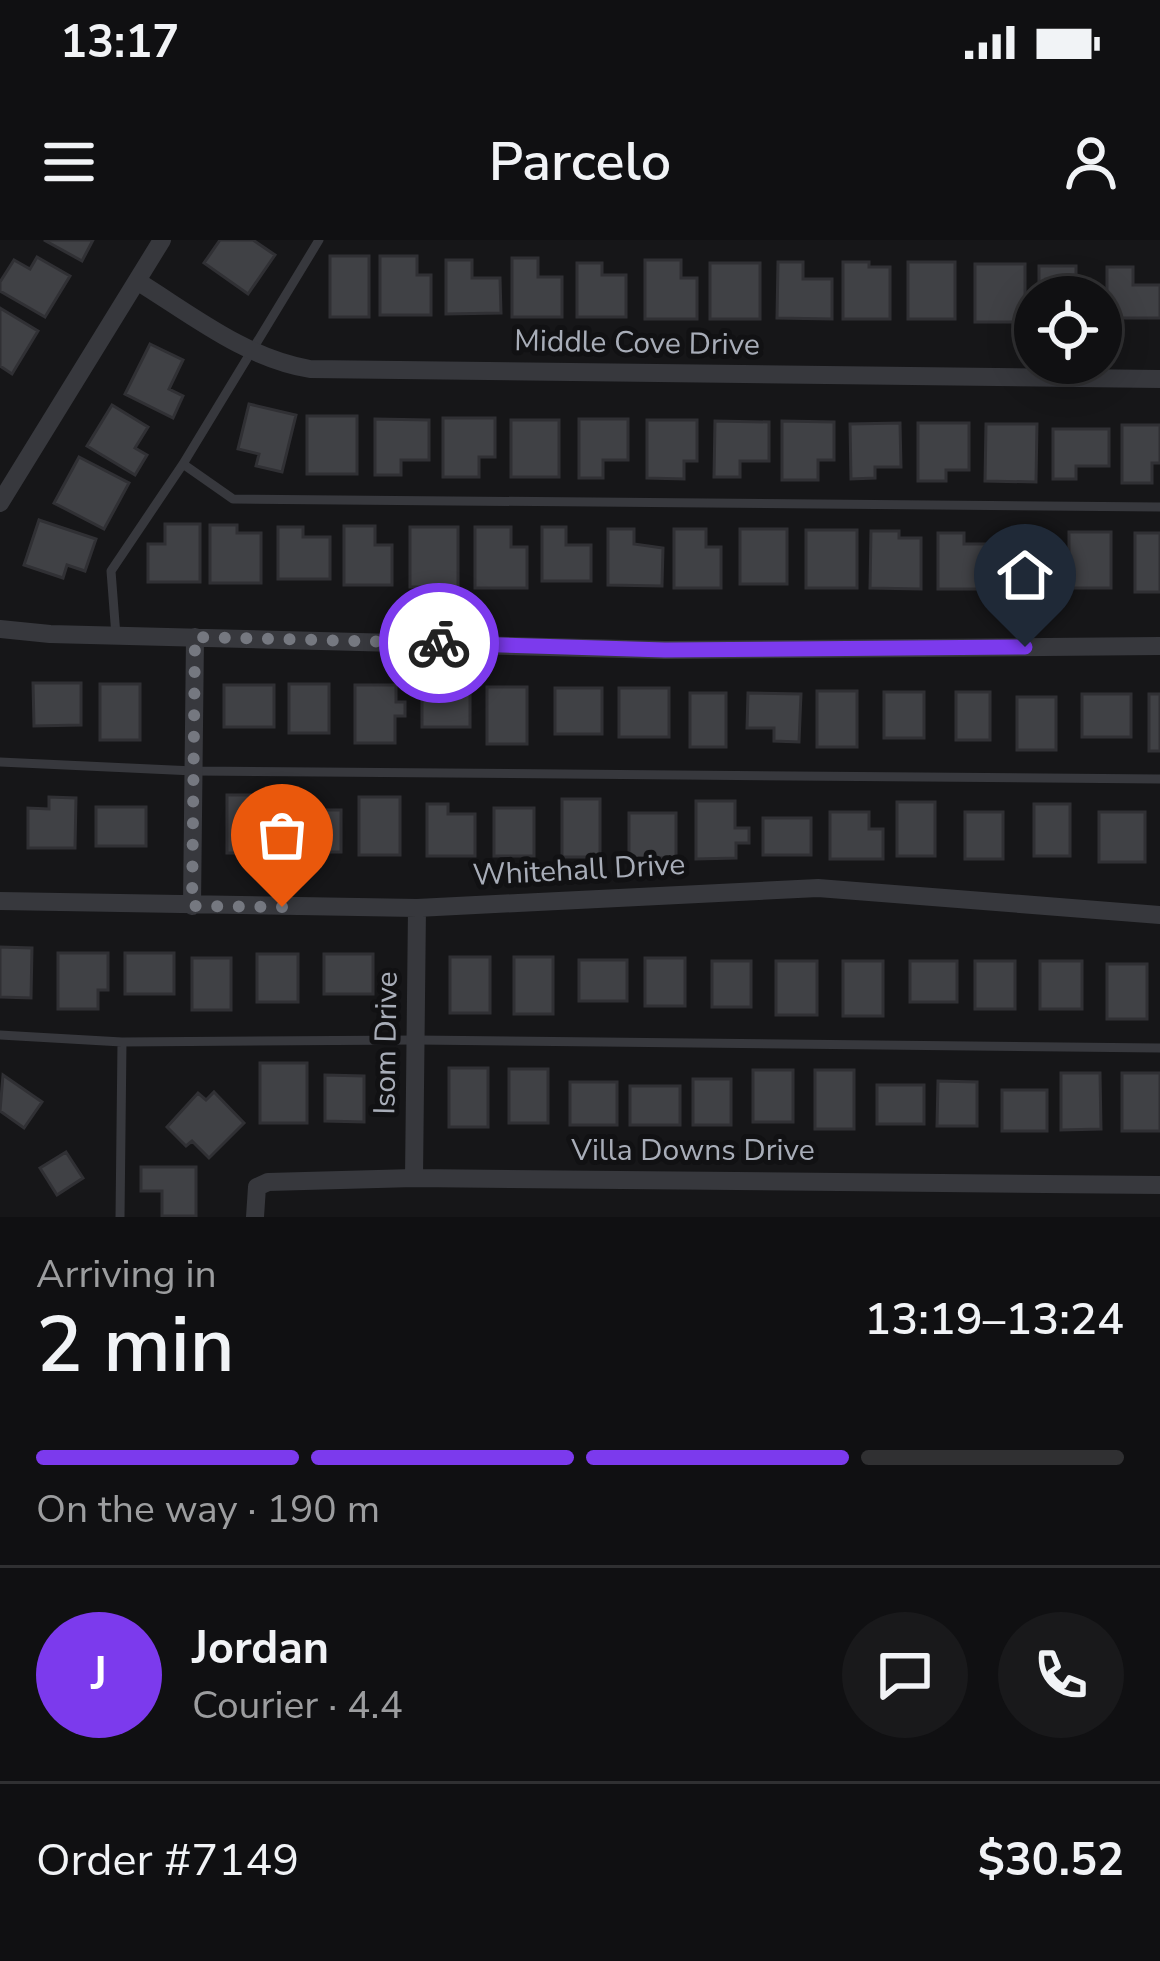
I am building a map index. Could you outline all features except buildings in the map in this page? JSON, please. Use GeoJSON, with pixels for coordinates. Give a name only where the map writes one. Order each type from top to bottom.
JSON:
{"type":"FeatureCollection","features":[{"type":"Feature","properties":{"kind":"street"},"geometry":{"type":"LineString","coordinates":[[0,502],[162,240]]}},
{"type":"Feature","properties":{"kind":"street","name":"Middle Cove Drive"},"geometry":{"type":"LineString","coordinates":[[137,280],[250,351],[280,364],[310,369],[1160,379]]}},
{"type":"Feature","properties":{"kind":"street"},"geometry":{"type":"LineString","coordinates":[[0,629],[665,650],[1160,646]]}},
{"type":"Feature","properties":{"kind":"street"},"geometry":{"type":"LineString","coordinates":[[192,906],[195,637]]}},
{"type":"Feature","properties":{"kind":"street","name":"Whitehall Drive"},"geometry":{"type":"LineString","coordinates":[[0,901],[417,908],[818,888],[1160,915]]}},
{"type":"Feature","properties":{"kind":"street","name":"Isom Drive"},"geometry":{"type":"LineString","coordinates":[[415,1178],[417,908]]}},
{"type":"Feature","properties":{"kind":"street","name":"Villa Downs Drive"},"geometry":{"type":"LineString","coordinates":[[255,1217],[257,1187],[268,1182],[415,1178],[1160,1185]]}},
{"type":"Feature","properties":{"kind":"lane"},"geometry":{"type":"LineString","coordinates":[[116,636],[111,571],[183,464],[319,240]]}},
{"type":"Feature","properties":{"kind":"lane"},"geometry":{"type":"LineString","coordinates":[[183,464],[232,499],[1160,506]]}},
{"type":"Feature","properties":{"kind":"lane"},"geometry":{"type":"LineString","coordinates":[[0,762],[194,771],[1160,779]]}},
{"type":"Feature","properties":{"kind":"lane"},"geometry":{"type":"LineString","coordinates":[[0,1035],[122,1042],[416,1040],[1160,1048]]}},
{"type":"Feature","properties":{"kind":"lane"},"geometry":{"type":"LineString","coordinates":[[120,1217],[122,1042]]}},
{"type":"Feature","properties":{"kind":"way so far"},"geometry":{"type":"LineString","coordinates":[[282,907],[192,906],[195,637],[439,643]]}},
{"type":"Feature","properties":{"kind":"route"},"geometry":{"type":"LineString","coordinates":[[439,643],[665,650],[1025,647]]}}]}
